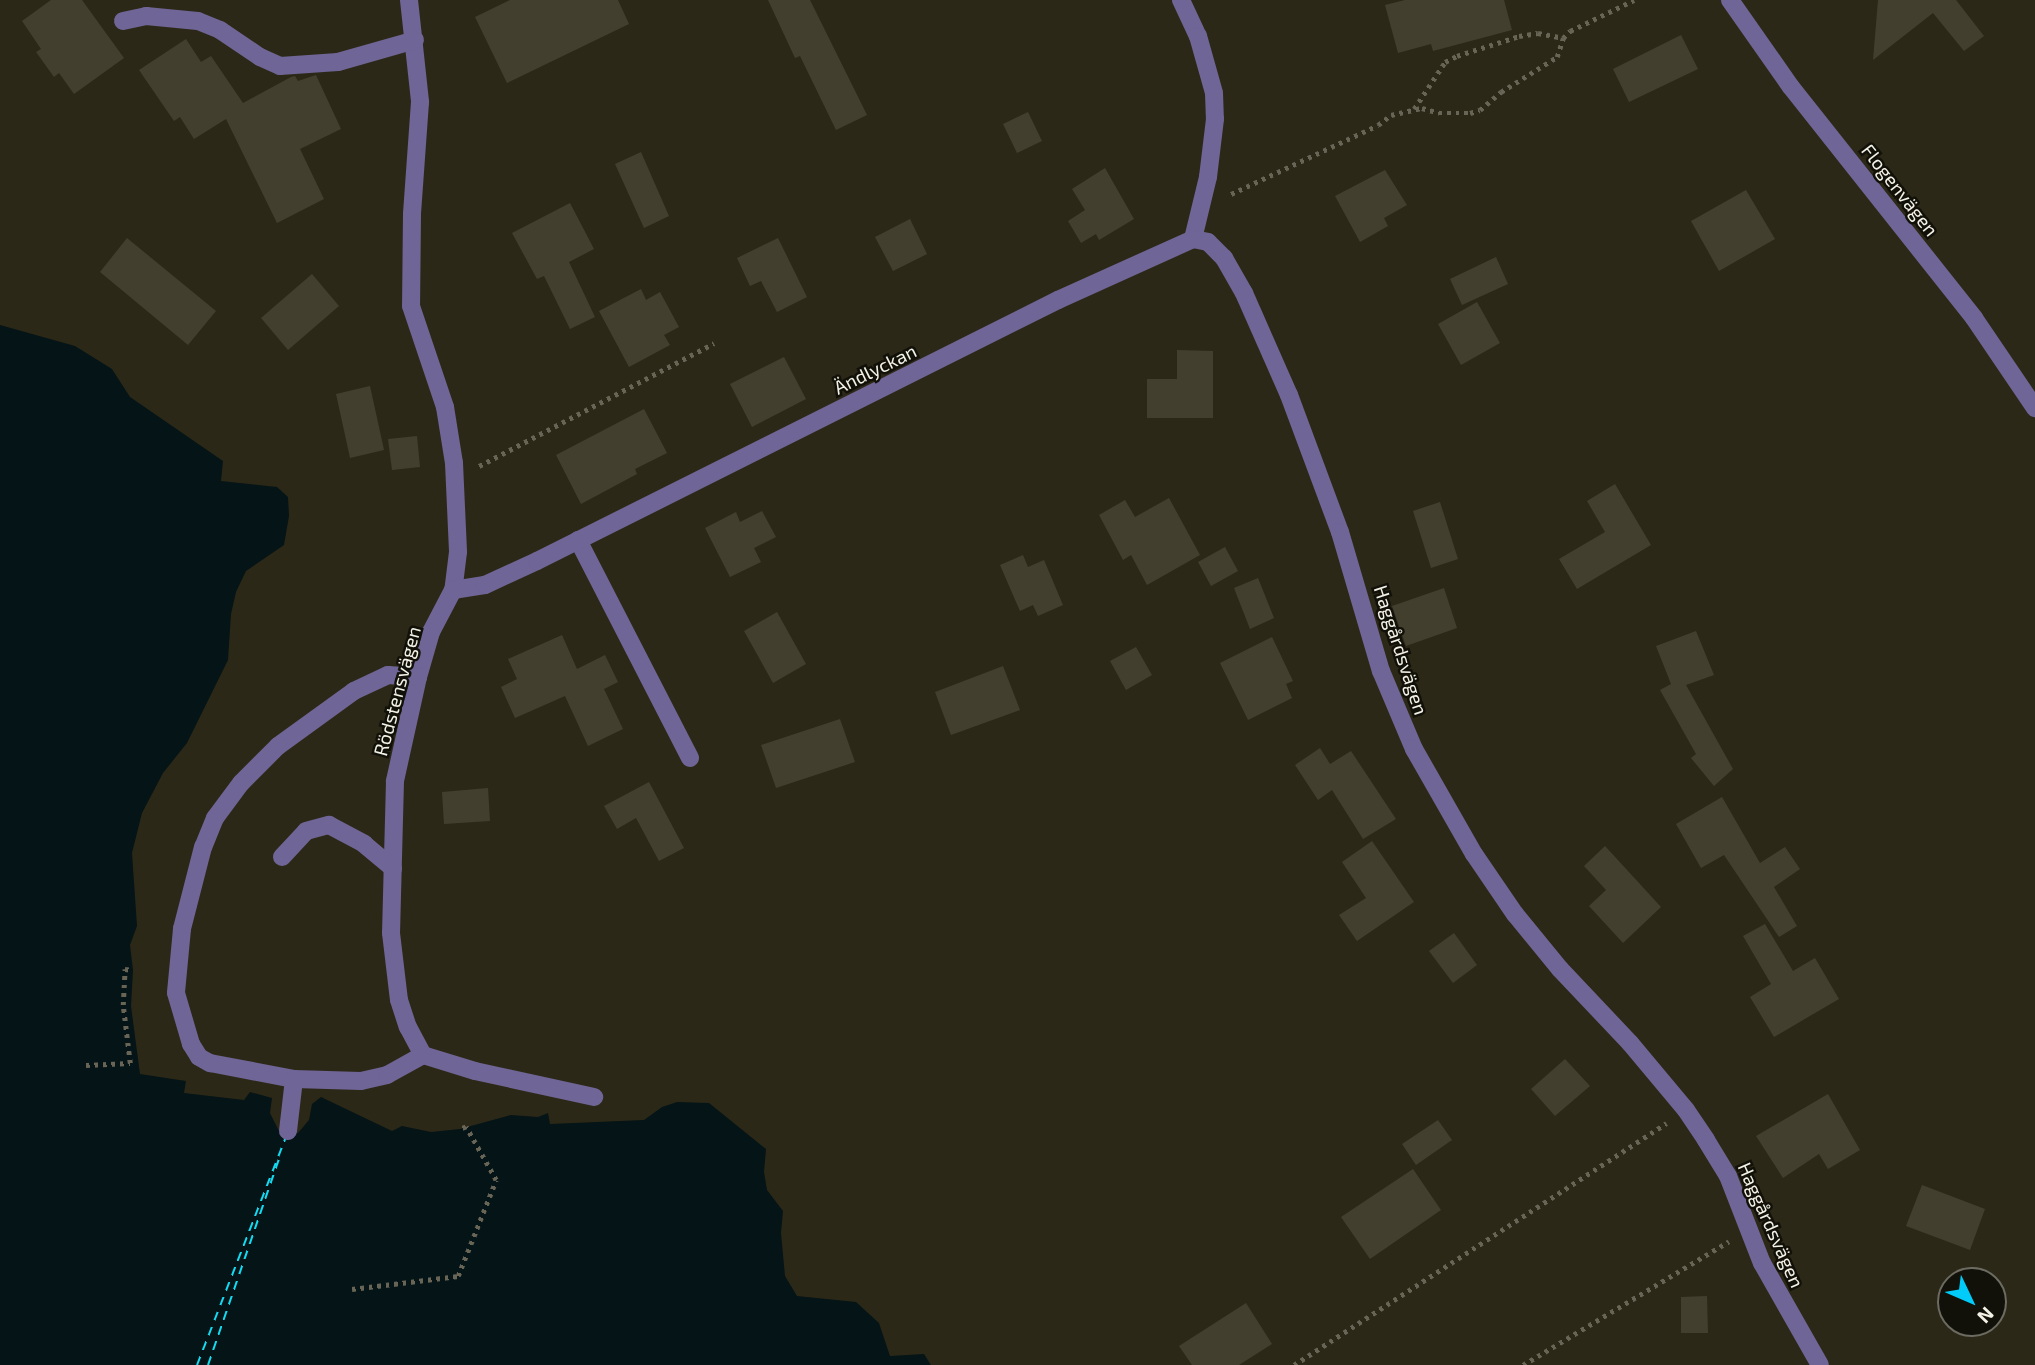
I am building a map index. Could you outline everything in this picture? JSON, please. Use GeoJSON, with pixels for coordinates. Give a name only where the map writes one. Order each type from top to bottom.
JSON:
{"type":"FeatureCollection","features":[{"type":"Feature","properties":{"kind":"street","name":"Rödstensvägen"},"geometry":{"type":"LineString","coordinates":[[409,0],[420,102],[412,225],[411,306],[445,407],[455,478],[458,552],[453,590],[431,632],[418,677],[395,781],[391,933],[399,1000],[408,1027],[423,1055]]}},
{"type":"Feature","properties":{"kind":"street"},"geometry":{"type":"LineString","coordinates":[[1181,0],[1198,36],[1214,93],[1213,144],[1202,208],[1193,239]]}},
{"type":"Feature","properties":{"kind":"street","name":"Flogenvägen"},"geometry":{"type":"LineString","coordinates":[[1730,0],[1791,87],[1973,318],[2035,408]]}},
{"type":"Feature","properties":{"kind":"street"},"geometry":{"type":"LineString","coordinates":[[123,21],[146,16],[198,21],[280,66],[338,62],[415,40]]}},
{"type":"Feature","properties":{"kind":"street","name":"Ändlyckan"},"geometry":{"type":"LineString","coordinates":[[453,590],[485,585],[1058,300],[1193,239]]}},
{"type":"Feature","properties":{"kind":"street","name":"Haggårdsvägen"},"geometry":{"type":"LineString","coordinates":[[1193,239],[1208,242],[1224,258],[1283,382],[1340,532],[1381,671],[1408,738],[1437,792],[1515,914],[1686,1110],[1728,1176],[1777,1295],[1820,1365]]}},
{"type":"Feature","properties":{"kind":"street"},"geometry":{"type":"LineString","coordinates":[[578,540],[690,758]]}},
{"type":"Feature","properties":{"kind":"street"},"geometry":{"type":"LineString","coordinates":[[418,677],[388,675],[354,691],[278,746],[241,783],[215,818],[203,847],[184,919],[177,984],[181,1014],[191,1044],[198,1057],[210,1063],[294,1079],[361,1081],[387,1075],[423,1055],[475,1071],[594,1097]]}},
{"type":"Feature","properties":{"kind":"street"},"geometry":{"type":"LineString","coordinates":[[282,857],[306,831],[329,825],[364,844],[393,868]]}},
{"type":"Feature","properties":{"kind":"street"},"geometry":{"type":"LineString","coordinates":[[288,1131],[294,1079]]}},
{"type":"Feature","properties":{"kind":"path"},"geometry":{"type":"LineString","coordinates":[[1202,208],[1378,125],[1391,115],[1415,109],[1455,114],[1480,110],[1501,92],[1557,57],[1563,38],[1570,31],[1634,0]]}},
{"type":"Feature","properties":{"kind":"path"},"geometry":{"type":"LineString","coordinates":[[1415,109],[1445,62],[1457,56],[1519,36],[1538,33],[1563,38]]}},
{"type":"Feature","properties":{"kind":"path"},"geometry":{"type":"LineString","coordinates":[[455,478],[714,343]]}},
{"type":"Feature","properties":{"kind":"path"},"geometry":{"type":"LineString","coordinates":[[86,1065],[130,1063],[123,1005],[125,969],[134,970]]}},
{"type":"Feature","properties":{"kind":"path"},"geometry":{"type":"LineString","coordinates":[[1294,1365],[1416,1283],[1560,1194],[1686,1110]]}},
{"type":"Feature","properties":{"kind":"path"},"geometry":{"type":"LineString","coordinates":[[352,1289],[457,1276],[496,1180],[466,1127],[460,1129]]}},
{"type":"Feature","properties":{"kind":"path"},"geometry":{"type":"LineString","coordinates":[[1523,1365],[1749,1229]]}},
{"type":"Feature","properties":{"kind":"shaded area"},"geometry":{"type":"Polygon","coordinates":[[[0,325],[75,346],[112,369],[130,397],[223,461],[221,481],[277,487],[288,497],[289,516],[284,545],[246,571],[236,592],[231,614],[228,660],[187,743],[163,773],[142,813],[132,853],[137,926],[130,945],[133,970],[131,1006],[140,1074],[186,1081],[184,1093],[244,1100],[250,1092],[272,1098],[270,1113],[279,1131],[298,1133],[309,1120],[312,1104],[321,1097],[392,1131],[402,1126],[431,1132],[460,1129],[511,1115],[538,1117],[548,1113],[550,1124],[644,1120],[662,1107],[677,1102],[709,1103],[766,1149],[764,1172],[767,1190],[783,1211],[781,1233],[785,1276],[797,1296],[856,1302],[879,1323],[890,1356],[924,1354],[931,1365],[0,1365],[0,325]]]}},
{"type":"Feature","properties":{"kind":"building"},"geometry":{"type":"Polygon","coordinates":[[[51,0],[82,0],[124,58],[74,94],[59,73],[54,77],[36,52],[41,49],[22,21],[51,0]]]}},
{"type":"Feature","properties":{"kind":"building"},"geometry":{"type":"Polygon","coordinates":[[[510,0],[618,0],[629,24],[507,83],[475,17],[510,0]]]}},
{"type":"Feature","properties":{"kind":"building"},"geometry":{"type":"Polygon","coordinates":[[[768,0],[810,0],[867,115],[836,130],[800,56],[795,58],[768,0]]]}},
{"type":"Feature","properties":{"kind":"building"},"geometry":{"type":"Polygon","coordinates":[[[1405,0],[1504,0],[1512,30],[1433,51],[1431,44],[1398,53],[1385,5],[1405,0]]]}},
{"type":"Feature","properties":{"kind":"building"},"geometry":{"type":"Polygon","coordinates":[[[1878,0],[1956,0],[1984,36],[1964,51],[1933,13],[1873,60],[1878,0]]]}},
{"type":"Feature","properties":{"kind":"building"},"geometry":{"type":"Polygon","coordinates":[[[1681,35],[1698,69],[1629,102],[1613,69],[1681,35]]]}},
{"type":"Feature","properties":{"kind":"building"},"geometry":{"type":"Polygon","coordinates":[[[186,39],[201,62],[211,56],[243,103],[291,77],[295,76],[298,81],[316,75],[341,129],[300,149],[324,199],[277,223],[226,119],[194,139],[180,117],[174,121],[139,70],[186,39]]]}},
{"type":"Feature","properties":{"kind":"building"},"geometry":{"type":"Polygon","coordinates":[[[1028,112],[1042,141],[1017,153],[1003,124],[1028,112]]]}},
{"type":"Feature","properties":{"kind":"building"},"geometry":{"type":"Polygon","coordinates":[[[641,152],[669,216],[644,228],[615,164],[641,152]]]}},
{"type":"Feature","properties":{"kind":"building"},"geometry":{"type":"Polygon","coordinates":[[[1105,168],[1134,219],[1099,240],[1096,234],[1081,243],[1068,221],[1085,210],[1072,189],[1105,168]]]}},
{"type":"Feature","properties":{"kind":"building"},"geometry":{"type":"Polygon","coordinates":[[[1385,170],[1407,205],[1384,218],[1388,226],[1360,242],[1335,196],[1385,170]]]}},
{"type":"Feature","properties":{"kind":"building"},"geometry":{"type":"Polygon","coordinates":[[[1746,190],[1775,239],[1719,271],[1691,221],[1746,190]]]}},
{"type":"Feature","properties":{"kind":"building"},"geometry":{"type":"Polygon","coordinates":[[[570,203],[594,249],[569,262],[595,317],[570,329],[544,276],[537,279],[512,233],[570,203]]]}},
{"type":"Feature","properties":{"kind":"building"},"geometry":{"type":"Polygon","coordinates":[[[910,219],[927,254],[893,271],[875,237],[910,219]]]}},
{"type":"Feature","properties":{"kind":"building"},"geometry":{"type":"Polygon","coordinates":[[[127,238],[216,311],[188,345],[100,272],[127,238]]]}},
{"type":"Feature","properties":{"kind":"building"},"geometry":{"type":"Polygon","coordinates":[[[778,238],[807,297],[777,312],[761,281],[750,286],[737,258],[778,238]]]}},
{"type":"Feature","properties":{"kind":"building"},"geometry":{"type":"Polygon","coordinates":[[[1496,257],[1508,284],[1462,305],[1450,279],[1496,257]]]}},
{"type":"Feature","properties":{"kind":"building"},"geometry":{"type":"Polygon","coordinates":[[[312,274],[339,306],[288,350],[261,318],[312,274]]]}},
{"type":"Feature","properties":{"kind":"building"},"geometry":{"type":"Polygon","coordinates":[[[641,289],[646,300],[660,292],[679,327],[664,335],[670,345],[629,367],[599,311],[641,289]]]}},
{"type":"Feature","properties":{"kind":"building"},"geometry":{"type":"Polygon","coordinates":[[[1477,302],[1500,343],[1461,365],[1438,324],[1477,302]]]}},
{"type":"Feature","properties":{"kind":"building"},"geometry":{"type":"Polygon","coordinates":[[[1177,350],[1213,351],[1213,418],[1147,418],[1147,379],[1177,379],[1177,350]]]}},
{"type":"Feature","properties":{"kind":"building"},"geometry":{"type":"Polygon","coordinates":[[[784,357],[806,399],[752,427],[730,384],[784,357]]]}},
{"type":"Feature","properties":{"kind":"building"},"geometry":{"type":"Polygon","coordinates":[[[370,386],[384,450],[350,458],[336,394],[370,386]]]}},
{"type":"Feature","properties":{"kind":"building"},"geometry":{"type":"Polygon","coordinates":[[[644,409],[667,453],[635,469],[637,474],[581,504],[556,455],[644,409]]]}},
{"type":"Feature","properties":{"kind":"building"},"geometry":{"type":"Polygon","coordinates":[[[417,436],[420,467],[392,470],[388,439],[417,436]]]}},
{"type":"Feature","properties":{"kind":"building"},"geometry":{"type":"Polygon","coordinates":[[[1615,484],[1651,545],[1577,589],[1559,559],[1605,532],[1587,501],[1615,484]]]}},
{"type":"Feature","properties":{"kind":"building"},"geometry":{"type":"Polygon","coordinates":[[[1169,498],[1200,555],[1147,585],[1131,555],[1123,560],[1099,515],[1125,500],[1135,517],[1169,498]]]}},
{"type":"Feature","properties":{"kind":"building"},"geometry":{"type":"Polygon","coordinates":[[[1440,502],[1458,559],[1431,568],[1413,511],[1440,502]]]}},
{"type":"Feature","properties":{"kind":"building"},"geometry":{"type":"Polygon","coordinates":[[[762,511],[776,537],[754,548],[761,562],[730,577],[705,528],[736,512],[740,522],[762,511]]]}},
{"type":"Feature","properties":{"kind":"building"},"geometry":{"type":"Polygon","coordinates":[[[1225,547],[1238,571],[1211,586],[1198,562],[1225,547]]]}},
{"type":"Feature","properties":{"kind":"building"},"geometry":{"type":"Polygon","coordinates":[[[1023,555],[1028,567],[1044,560],[1063,605],[1038,616],[1033,605],[1020,611],[1000,565],[1023,555]]]}},
{"type":"Feature","properties":{"kind":"building"},"geometry":{"type":"Polygon","coordinates":[[[1258,578],[1274,618],[1250,629],[1234,588],[1258,578]]]}},
{"type":"Feature","properties":{"kind":"building"},"geometry":{"type":"Polygon","coordinates":[[[1444,588],[1457,628],[1406,646],[1392,606],[1444,588]]]}},
{"type":"Feature","properties":{"kind":"building"},"geometry":{"type":"Polygon","coordinates":[[[777,612],[806,664],[773,683],[744,631],[777,612]]]}},
{"type":"Feature","properties":{"kind":"building"},"geometry":{"type":"Polygon","coordinates":[[[1696,631],[1714,675],[1686,685],[1733,769],[1714,786],[1691,758],[1696,754],[1660,690],[1671,684],[1656,646],[1696,631]]]}},
{"type":"Feature","properties":{"kind":"building"},"geometry":{"type":"Polygon","coordinates":[[[562,635],[577,669],[605,655],[618,682],[604,689],[623,729],[588,746],[565,696],[515,718],[501,687],[517,679],[508,659],[562,635]]]}},
{"type":"Feature","properties":{"kind":"building"},"geometry":{"type":"Polygon","coordinates":[[[1272,637],[1293,681],[1286,684],[1292,698],[1248,720],[1220,663],[1272,637]]]}},
{"type":"Feature","properties":{"kind":"building"},"geometry":{"type":"Polygon","coordinates":[[[1136,647],[1152,675],[1126,690],[1110,661],[1136,647]]]}},
{"type":"Feature","properties":{"kind":"building"},"geometry":{"type":"Polygon","coordinates":[[[1003,666],[1020,710],[951,735],[935,692],[1003,666]]]}},
{"type":"Feature","properties":{"kind":"building"},"geometry":{"type":"Polygon","coordinates":[[[840,719],[855,762],[776,788],[761,745],[840,719]]]}},
{"type":"Feature","properties":{"kind":"building"},"geometry":{"type":"Polygon","coordinates":[[[1320,748],[1330,764],[1351,751],[1396,819],[1363,839],[1332,790],[1318,800],[1295,765],[1320,748]]]}},
{"type":"Feature","properties":{"kind":"building"},"geometry":{"type":"Polygon","coordinates":[[[649,782],[684,848],[659,861],[636,818],[617,829],[604,806],[649,782]]]}},
{"type":"Feature","properties":{"kind":"building"},"geometry":{"type":"Polygon","coordinates":[[[488,788],[490,821],[444,824],[442,792],[488,788]]]}},
{"type":"Feature","properties":{"kind":"building"},"geometry":{"type":"Polygon","coordinates":[[[1722,797],[1760,863],[1785,847],[1800,869],[1774,887],[1797,926],[1779,937],[1724,855],[1701,868],[1676,824],[1722,797]]]}},
{"type":"Feature","properties":{"kind":"building"},"geometry":{"type":"Polygon","coordinates":[[[1372,841],[1414,902],[1357,941],[1339,915],[1366,898],[1342,862],[1372,841]]]}},
{"type":"Feature","properties":{"kind":"building"},"geometry":{"type":"Polygon","coordinates":[[[1605,846],[1661,907],[1623,943],[1589,906],[1606,890],[1584,866],[1605,846]]]}},
{"type":"Feature","properties":{"kind":"building"},"geometry":{"type":"Polygon","coordinates":[[[1765,924],[1793,971],[1815,958],[1839,999],[1774,1037],[1750,997],[1771,984],[1743,936],[1765,924]]]}},
{"type":"Feature","properties":{"kind":"building"},"geometry":{"type":"Polygon","coordinates":[[[1454,933],[1477,965],[1453,983],[1429,951],[1454,933]]]}},
{"type":"Feature","properties":{"kind":"building"},"geometry":{"type":"Polygon","coordinates":[[[1565,1059],[1590,1086],[1555,1116],[1531,1089],[1565,1059]]]}},
{"type":"Feature","properties":{"kind":"building"},"geometry":{"type":"Polygon","coordinates":[[[1828,1094],[1860,1150],[1828,1169],[1819,1154],[1783,1178],[1756,1136],[1828,1094]]]}},
{"type":"Feature","properties":{"kind":"building"},"geometry":{"type":"Polygon","coordinates":[[[1438,1120],[1452,1140],[1416,1165],[1402,1144],[1438,1120]]]}},
{"type":"Feature","properties":{"kind":"building"},"geometry":{"type":"Polygon","coordinates":[[[1413,1169],[1441,1210],[1370,1259],[1341,1217],[1413,1169]]]}},
{"type":"Feature","properties":{"kind":"building"},"geometry":{"type":"Polygon","coordinates":[[[1922,1185],[1985,1209],[1970,1250],[1906,1226],[1922,1185]]]}},
{"type":"Feature","properties":{"kind":"building"},"geometry":{"type":"Polygon","coordinates":[[[1707,1296],[1708,1333],[1681,1333],[1681,1297],[1707,1296]]]}},
{"type":"Feature","properties":{"kind":"building"},"geometry":{"type":"Polygon","coordinates":[[[1246,1303],[1272,1344],[1239,1365],[1192,1365],[1179,1346],[1246,1303]]]}},
{"type":"Feature","properties":{"kind":"ferry route"},"geometry":{"type":"LineString","coordinates":[[197,1365],[285,1139]]}},
{"type":"Feature","properties":{"kind":"ferry route"},"geometry":{"type":"LineString","coordinates":[[208,1365],[279,1159]]}}]}
